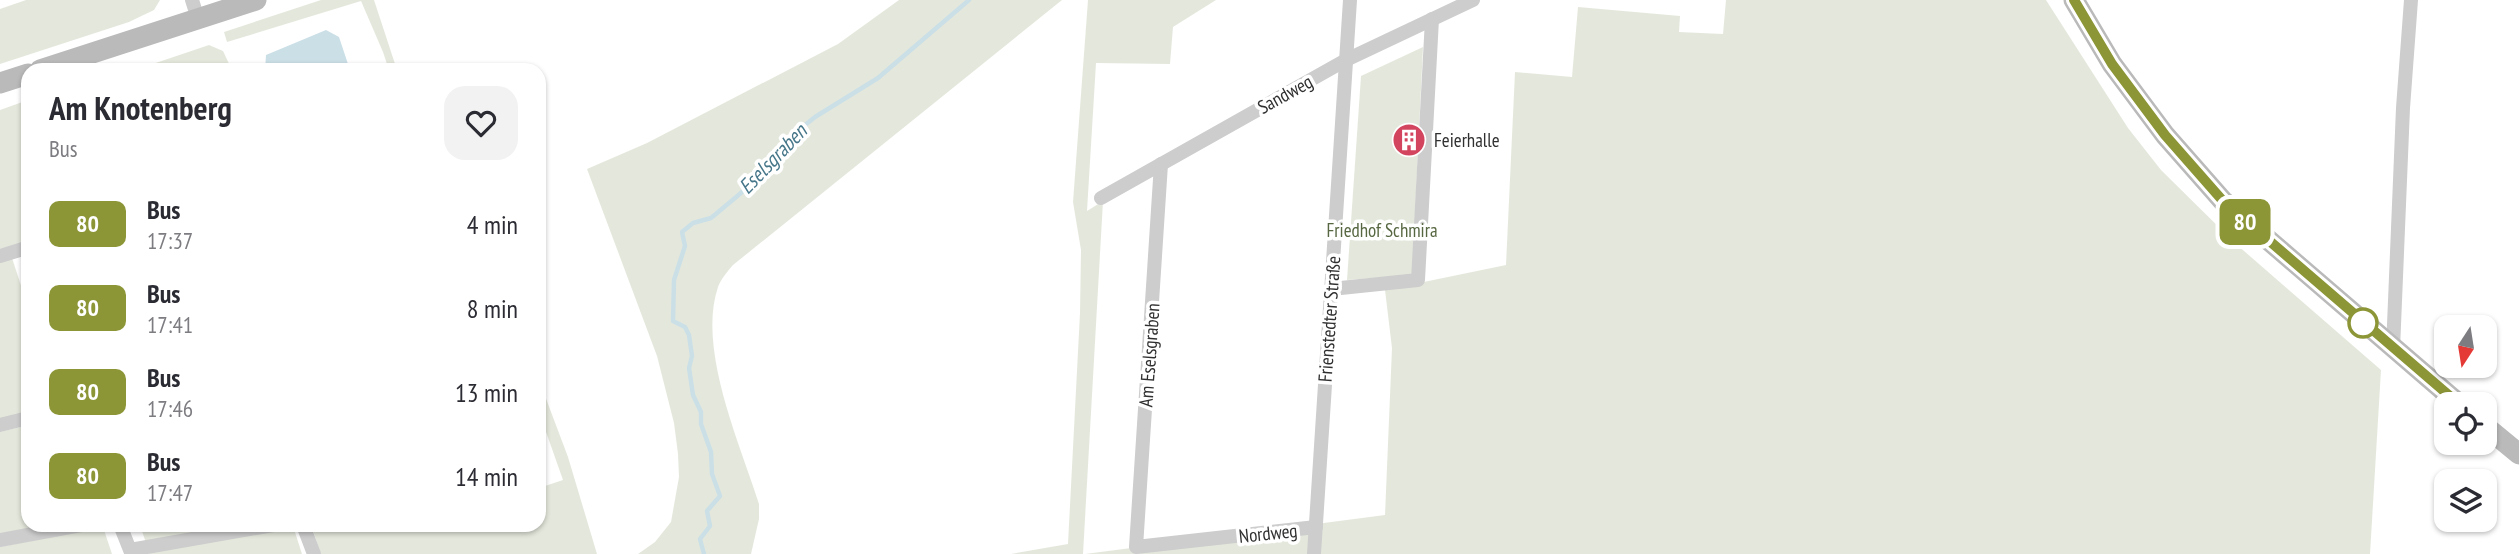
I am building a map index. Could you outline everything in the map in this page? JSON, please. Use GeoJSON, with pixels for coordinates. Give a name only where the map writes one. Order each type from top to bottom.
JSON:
{"type":"FeatureCollection","features":[{"type":"Feature","properties":{"kind":"main road"},"geometry":{"type":"LineString","coordinates":[[58,63],[195,9],[256,0]]}},
{"type":"Feature","properties":{"kind":"main road"},"geometry":{"type":"LineString","coordinates":[[2074,0],[2112,64],[2165,135],[2223,201],[2445,392]]}},
{"type":"Feature","properties":{"kind":"main road"},"geometry":{"type":"LineString","coordinates":[[0,83],[21,76]]}},
{"type":"Feature","properties":{"kind":"main road"},"geometry":{"type":"LineString","coordinates":[[2497,436],[2519,454]]}},
{"type":"Feature","properties":{"kind":"street","name":"Frienstedter Straße"},"geometry":{"type":"LineString","coordinates":[[1314,554],[1350,0]]}},
{"type":"Feature","properties":{"kind":"street","name":"Sandweg"},"geometry":{"type":"LineString","coordinates":[[1101,198],[1346,60],[1473,0]]}},
{"type":"Feature","properties":{"kind":"street"},"geometry":{"type":"LineString","coordinates":[[2393,349],[2411,0]]}},
{"type":"Feature","properties":{"kind":"street"},"geometry":{"type":"LineString","coordinates":[[1331,289],[1418,280],[1432,19]]}},
{"type":"Feature","properties":{"kind":"street","name":"Am Eselsgraben"},"geometry":{"type":"LineString","coordinates":[[1136,547],[1161,164]]}},
{"type":"Feature","properties":{"kind":"street"},"geometry":{"type":"LineString","coordinates":[[0,256],[21,250]]}},
{"type":"Feature","properties":{"kind":"street"},"geometry":{"type":"LineString","coordinates":[[0,425],[21,420]]}},
{"type":"Feature","properties":{"kind":"street","name":"Nordweg"},"geometry":{"type":"LineString","coordinates":[[1136,547],[1316,527]]}},
{"type":"Feature","properties":{"kind":"street"},"geometry":{"type":"LineString","coordinates":[[0,540],[43,532]]}},
{"type":"Feature","properties":{"kind":"street"},"geometry":{"type":"LineString","coordinates":[[123,532],[130,550],[233,532]]}},
{"type":"Feature","properties":{"kind":"street"},"geometry":{"type":"LineString","coordinates":[[306,532],[314,554]]}},
{"type":"Feature","properties":{"kind":"green space"},"geometry":{"type":"Polygon","coordinates":[[[26,0],[160,0],[154,10],[129,22],[0,64],[0,9],[26,0]]]}},
{"type":"Feature","properties":{"kind":"green space"},"geometry":{"type":"Polygon","coordinates":[[[321,0],[374,0],[395,63],[387,63],[361,1],[227,42],[224,32],[321,0]]]}},
{"type":"Feature","properties":{"kind":"green space"},"geometry":{"type":"Polygon","coordinates":[[[899,0],[1062,0],[727,272],[718,287],[713,312],[713,339],[723,396],[759,504],[759,519],[751,554],[638,554],[655,542],[671,522],[679,477],[674,423],[657,356],[587,169],[647,143],[838,44],[899,0]]]}},
{"type":"Feature","properties":{"kind":"green space"},"geometry":{"type":"Polygon","coordinates":[[[1088,0],[1216,0],[1173,27],[1170,64],[1096,63],[1087,211],[1103,201],[1083,554],[1011,554],[1068,544],[1081,250],[1073,202],[1088,0]]]}},
{"type":"Feature","properties":{"kind":"green space"},"geometry":{"type":"Polygon","coordinates":[[[1726,0],[2046,0],[2128,128],[2161,170],[2236,244],[2381,370],[2370,554],[1085,554],[1385,515],[1392,348],[1385,290],[1506,265],[1515,72],[1572,77],[1578,7],[1680,16],[1679,32],[1723,34],[1726,0]]]}},
{"type":"Feature","properties":{"kind":"green space"},"geometry":{"type":"Polygon","coordinates":[[[209,45],[223,51],[229,63],[156,63],[209,45]]]}},
{"type":"Feature","properties":{"kind":"green space","name":"Friedhof Schmira"},"geometry":{"type":"Polygon","coordinates":[[[1423,47],[1412,275],[1347,280],[1361,76],[1423,47]]]}},
{"type":"Feature","properties":{"kind":"green space"},"geometry":{"type":"Polygon","coordinates":[[[21,102],[21,243],[0,249],[0,110],[21,102]]]}},
{"type":"Feature","properties":{"kind":"green space"},"geometry":{"type":"Polygon","coordinates":[[[12,258],[21,286],[21,415],[0,420],[0,262],[12,258]]]}},
{"type":"Feature","properties":{"kind":"green space"},"geometry":{"type":"Polygon","coordinates":[[[546,399],[568,457],[597,554],[321,554],[313,532],[546,532],[546,486],[563,480],[546,432],[546,399]]]}},
{"type":"Feature","properties":{"kind":"green space"},"geometry":{"type":"Polygon","coordinates":[[[21,427],[21,531],[0,535],[0,432],[21,427]]]}},
{"type":"Feature","properties":{"kind":"green space"},"geometry":{"type":"Polygon","coordinates":[[[77,532],[105,532],[112,554],[0,554],[0,547],[77,532]]]}},
{"type":"Feature","properties":{"kind":"green space"},"geometry":{"type":"Polygon","coordinates":[[[142,532],[203,532],[146,543],[142,532]]]}},
{"type":"Feature","properties":{"kind":"green space"},"geometry":{"type":"Polygon","coordinates":[[[261,532],[295,532],[302,554],[145,554],[261,532]]]}},
{"type":"Feature","properties":{"kind":"shaded area"},"geometry":{"type":"Polygon","coordinates":[[[326,30],[339,37],[348,63],[265,63],[266,55],[326,30]]]}},
{"type":"Feature","properties":{"kind":"waterway","name":"Eselsgraben"},"geometry":{"type":"LineString","coordinates":[[704,554],[700,539],[710,526],[707,511],[720,496],[712,474],[711,452],[701,424],[701,412],[693,395],[689,368],[692,356],[689,335],[685,327],[673,321],[674,280],[685,246],[682,232],[693,223],[711,218],[763,174],[783,143],[815,117],[878,78],[969,0]]}},
{"type":"Feature","properties":{"kind":"bus line","name":"80"},"geometry":{"type":"LineString","coordinates":[[2074,0],[2112,64],[2165,135],[2223,201],[2445,392]]}},
{"type":"Feature","properties":{"kind":"place","name":"Feierhalle"},"geometry":{"type":"Point","coordinates":[1409,140]}}]}
